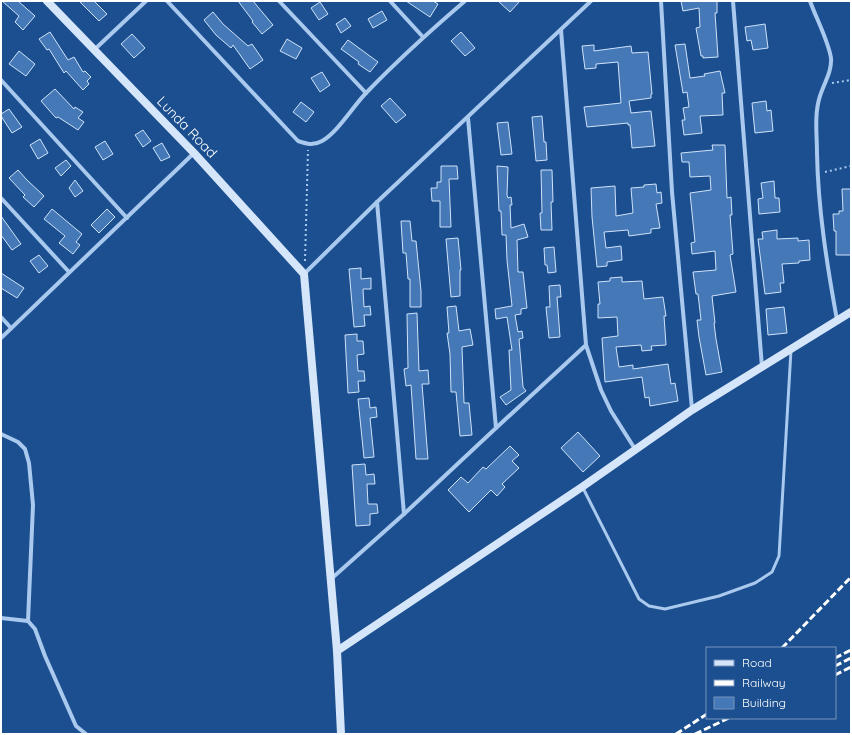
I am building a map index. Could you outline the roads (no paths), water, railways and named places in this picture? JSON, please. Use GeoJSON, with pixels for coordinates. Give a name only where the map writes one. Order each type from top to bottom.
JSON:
{"type":"FeatureCollection","features":[{"type":"Feature","properties":{"kind":"street","name":"Lunda Road"},"geometry":{"type":"LineString","coordinates":[[47,1],[194,153],[304,274]]}},
{"type":"Feature","properties":{"kind":"street"},"geometry":{"type":"LineString","coordinates":[[94,50],[146,1]]}},
{"type":"Feature","properties":{"kind":"street"},"geometry":{"type":"LineString","coordinates":[[167,1],[298,141],[308,144],[315,144],[323,141],[333,132],[366,93],[423,37],[465,1]]}},
{"type":"Feature","properties":{"kind":"street"},"geometry":{"type":"LineString","coordinates":[[279,1],[366,93]]}},
{"type":"Feature","properties":{"kind":"street"},"geometry":{"type":"LineString","coordinates":[[390,1],[423,37]]}},
{"type":"Feature","properties":{"kind":"street"},"geometry":{"type":"LineString","coordinates":[[342,734],[337,651],[304,274],[377,202],[591,1]]}},
{"type":"Feature","properties":{"kind":"street"},"geometry":{"type":"LineString","coordinates":[[661,1],[672,192],[692,410]]}},
{"type":"Feature","properties":{"kind":"street"},"geometry":{"type":"LineString","coordinates":[[733,1],[762,367]]}},
{"type":"Feature","properties":{"kind":"street"},"geometry":{"type":"LineString","coordinates":[[810,1],[829,50],[831,60],[820,96],[817,120],[818,174],[830,279],[837,320]]}},
{"type":"Feature","properties":{"kind":"street"},"geometry":{"type":"LineString","coordinates":[[561,30],[586,346],[593,369],[611,412],[635,450]]}},
{"type":"Feature","properties":{"kind":"street"},"geometry":{"type":"LineString","coordinates":[[1,80],[127,218]]}},
{"type":"Feature","properties":{"kind":"street"},"geometry":{"type":"LineString","coordinates":[[468,118],[496,428]]}},
{"type":"Feature","properties":{"kind":"street"},"geometry":{"type":"LineString","coordinates":[[1,338],[68,272],[127,218],[194,153]]}},
{"type":"Feature","properties":{"kind":"street"},"geometry":{"type":"LineString","coordinates":[[1,198],[68,272]]}},
{"type":"Feature","properties":{"kind":"street"},"geometry":{"type":"LineString","coordinates":[[377,202],[404,514]]}},
{"type":"Feature","properties":{"kind":"street"},"geometry":{"type":"LineString","coordinates":[[337,651],[582,487],[692,410],[851,312]]}},
{"type":"Feature","properties":{"kind":"street"},"geometry":{"type":"LineString","coordinates":[[1,317],[11,328]]}},
{"type":"Feature","properties":{"kind":"street"},"geometry":{"type":"LineString","coordinates":[[330,579],[404,514],[586,346]]}},
{"type":"Feature","properties":{"kind":"street"},"geometry":{"type":"LineString","coordinates":[[1,434],[18,442],[26,449],[33,504],[28,621]]}},
{"type":"Feature","properties":{"kind":"street"},"geometry":{"type":"LineString","coordinates":[[1,618],[28,621],[35,629],[76,726],[86,734]]}},
{"type":"Feature","properties":{"kind":"lane"},"geometry":{"type":"LineString","coordinates":[[582,487],[639,599],[649,606],[665,609],[719,596],[755,583],[772,572],[779,556],[791,350]]}},
{"type":"Feature","properties":{"kind":"railway"},"geometry":{"type":"LineString","coordinates":[[783,647],[851,577]]}},
{"type":"Feature","properties":{"kind":"railway"},"geometry":{"type":"LineString","coordinates":[[836,658],[851,650]]}},
{"type":"Feature","properties":{"kind":"railway"},"geometry":{"type":"LineString","coordinates":[[836,666],[851,658]]}},
{"type":"Feature","properties":{"kind":"railway"},"geometry":{"type":"LineString","coordinates":[[836,674],[851,667]]}},
{"type":"Feature","properties":{"kind":"railway"},"geometry":{"type":"LineString","coordinates":[[676,734],[706,715]]}},
{"type":"Feature","properties":{"kind":"railway"},"geometry":{"type":"LineString","coordinates":[[695,734],[727,719]]}}]}
